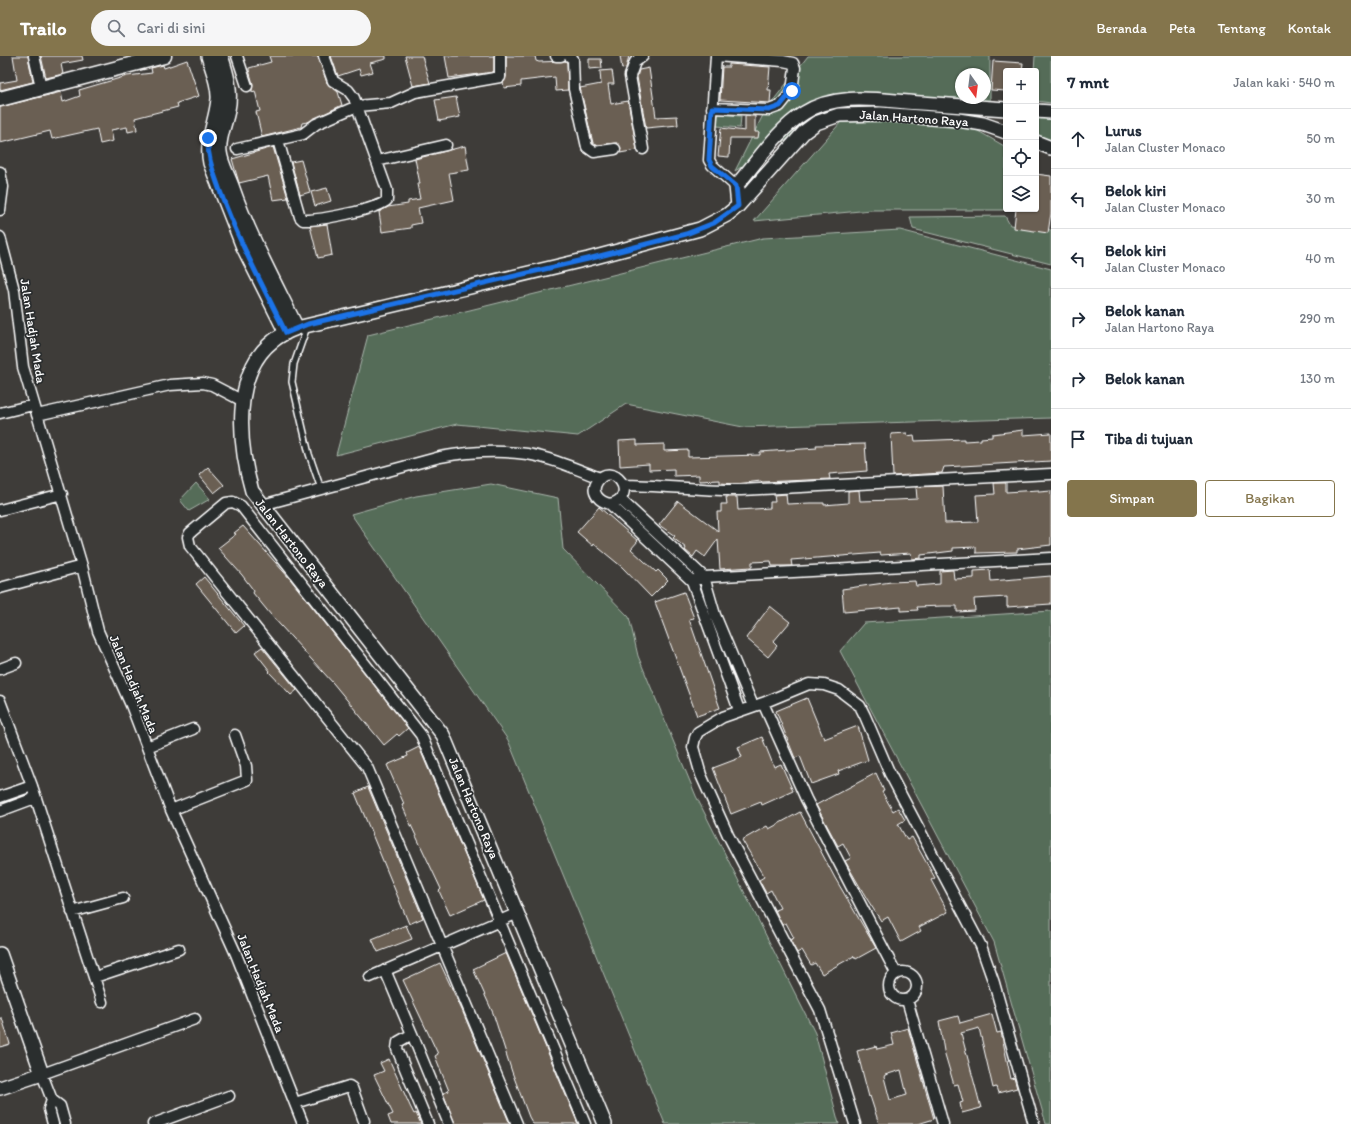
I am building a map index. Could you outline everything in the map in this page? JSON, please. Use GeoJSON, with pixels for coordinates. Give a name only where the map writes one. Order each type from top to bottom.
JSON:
{"type":"FeatureCollection","features":[{"type":"Feature","properties":{"kind":"main road"},"geometry":{"type":"LineString","coordinates":[[0,99],[41,87],[164,56]]}},
{"type":"Feature","properties":{"kind":"street"},"geometry":{"type":"LineString","coordinates":[[34,56],[41,87]]}},
{"type":"Feature","properties":{"kind":"street"},"geometry":{"type":"LineString","coordinates":[[208,56],[214,75],[218,96],[208,138],[207,152],[210,164],[243,247],[297,328]]}},
{"type":"Feature","properties":{"kind":"street"},"geometry":{"type":"LineString","coordinates":[[221,56],[226,72],[230,96],[220,141],[222,160],[237,202],[297,328]]}},
{"type":"Feature","properties":{"kind":"street"},"geometry":{"type":"LineString","coordinates":[[237,56],[247,86]]}},
{"type":"Feature","properties":{"kind":"street"},"geometry":{"type":"LineString","coordinates":[[278,140],[300,217],[303,220],[342,215],[380,206],[385,203],[387,190],[357,106],[348,90],[333,80],[324,56]]}},
{"type":"Feature","properties":{"kind":"street"},"geometry":{"type":"LineString","coordinates":[[237,148],[306,133],[316,124],[357,106],[391,103],[415,92],[498,78],[501,75],[500,56]]}},
{"type":"Feature","properties":{"kind":"street"},"geometry":{"type":"LineString","coordinates":[[556,56],[561,56]]}},
{"type":"Feature","properties":{"kind":"street"},"geometry":{"type":"LineString","coordinates":[[569,56],[574,59],[574,89],[587,147],[594,152],[615,149]]}},
{"type":"Feature","properties":{"kind":"street"},"geometry":{"type":"LineString","coordinates":[[643,56],[636,62],[630,76],[643,149]]}},
{"type":"Feature","properties":{"kind":"street"},"geometry":{"type":"LineString","coordinates":[[712,108],[769,110],[780,106],[792,91],[795,68],[794,63],[716,56],[712,108],[709,160],[712,166],[736,186],[743,201]]}},
{"type":"Feature","properties":{"kind":"street","name":"Jalan Hartono Raya"},"geometry":{"type":"LineString","coordinates":[[736,186],[780,134],[802,114],[824,104],[842,100],[866,100],[1003,109]]}},
{"type":"Feature","properties":{"kind":"street"},"geometry":{"type":"LineString","coordinates":[[983,124],[984,108]]}},
{"type":"Feature","properties":{"kind":"street"},"geometry":{"type":"LineString","coordinates":[[1039,112],[1051,112]]}},
{"type":"Feature","properties":{"kind":"street","name":"Jalan Hartono Raya"},"geometry":{"type":"LineString","coordinates":[[605,1124],[443,735],[252,491],[247,472],[243,444],[243,401],[254,364],[273,340],[297,328],[588,259],[686,234],[714,223],[743,201],[804,132],[816,123],[830,118],[853,114],[880,114],[958,120],[983,124],[1003,131]]}},
{"type":"Feature","properties":{"kind":"street"},"geometry":{"type":"LineString","coordinates":[[1039,143],[1051,148]]}},
{"type":"Feature","properties":{"kind":"street"},"geometry":{"type":"LineString","coordinates":[[377,161],[446,145]]}},
{"type":"Feature","properties":{"kind":"street"},"geometry":{"type":"LineString","coordinates":[[0,172],[3,187],[0,210]]}},
{"type":"Feature","properties":{"kind":"street","name":"Jalan Hadjah Mada"},"geometry":{"type":"LineString","coordinates":[[0,237],[14,290],[23,367],[33,404],[62,494],[98,631],[131,705],[171,810],[236,954],[304,1124]]}},
{"type":"Feature","properties":{"kind":"street"},"geometry":{"type":"LineString","coordinates":[[37,415],[170,384],[203,383],[243,401]]}},
{"type":"Feature","properties":{"kind":"street"},"geometry":{"type":"LineString","coordinates":[[0,413],[33,404]]}},
{"type":"Feature","properties":{"kind":"street"},"geometry":{"type":"LineString","coordinates":[[262,505],[440,457],[464,453],[513,452],[528,454],[552,460],[600,478]]}},
{"type":"Feature","properties":{"kind":"street"},"geometry":{"type":"LineString","coordinates":[[623,485],[657,485],[714,491],[1051,474]]}},
{"type":"Feature","properties":{"kind":"street"},"geometry":{"type":"LineString","coordinates":[[610,504],[620,499],[624,492],[620,479],[614,475],[606,475],[600,478],[596,484],[595,491],[598,498],[603,502],[610,504],[692,581],[739,710]]}},
{"type":"Feature","properties":{"kind":"street"},"geometry":{"type":"LineString","coordinates":[[0,510],[62,494]]}},
{"type":"Feature","properties":{"kind":"street"},"geometry":{"type":"LineString","coordinates":[[620,499],[704,577],[715,615],[753,706]]}},
{"type":"Feature","properties":{"kind":"street"},"geometry":{"type":"LineString","coordinates":[[517,1124],[367,767],[190,546],[188,537],[190,533],[226,503],[233,502],[240,506],[421,735],[586,1124]]}},
{"type":"Feature","properties":{"kind":"street"},"geometry":{"type":"LineString","coordinates":[[692,581],[704,577],[1051,558]]}},
{"type":"Feature","properties":{"kind":"street"},"geometry":{"type":"LineString","coordinates":[[0,588],[82,566]]}},
{"type":"Feature","properties":{"kind":"street"},"geometry":{"type":"LineString","coordinates":[[0,669],[16,663]]}},
{"type":"Feature","properties":{"kind":"street"},"geometry":{"type":"LineString","coordinates":[[855,1124],[820,1010],[728,835],[701,775],[693,747],[694,738],[698,732],[722,717],[763,703],[809,684],[817,684],[839,690],[860,706],[890,774],[981,946],[994,983],[1034,1124]]}},
{"type":"Feature","properties":{"kind":"street"},"geometry":{"type":"LineString","coordinates":[[0,701],[32,786],[102,1002]]}},
{"type":"Feature","properties":{"kind":"street"},"geometry":{"type":"LineString","coordinates":[[763,703],[806,799],[896,973]]}},
{"type":"Feature","properties":{"kind":"street"},"geometry":{"type":"LineString","coordinates":[[147,747],[193,729]]}},
{"type":"Feature","properties":{"kind":"street"},"geometry":{"type":"LineString","coordinates":[[171,810],[247,780],[246,766],[235,736]]}},
{"type":"Feature","properties":{"kind":"street"},"geometry":{"type":"LineString","coordinates":[[0,797],[32,786]]}},
{"type":"Feature","properties":{"kind":"street"},"geometry":{"type":"LineString","coordinates":[[0,811],[35,798]]}},
{"type":"Feature","properties":{"kind":"street"},"geometry":{"type":"LineString","coordinates":[[72,912],[123,898]]}},
{"type":"Feature","properties":{"kind":"street"},"geometry":{"type":"LineString","coordinates":[[370,977],[518,913]]}},
{"type":"Feature","properties":{"kind":"street"},"geometry":{"type":"LineString","coordinates":[[95,977],[179,949]]}},
{"type":"Feature","properties":{"kind":"street"},"geometry":{"type":"LineString","coordinates":[[0,954],[42,1074],[52,1100],[60,1106],[65,1124]]}},
{"type":"Feature","properties":{"kind":"street"},"geometry":{"type":"LineString","coordinates":[[385,970],[449,1124]]}},
{"type":"Feature","properties":{"kind":"street"},"geometry":{"type":"LineString","coordinates":[[903,971],[910,973],[915,977],[918,984],[917,991],[907,1000],[897,998],[890,991],[890,981],[896,973],[903,971]]}},
{"type":"Feature","properties":{"kind":"street"},"geometry":{"type":"LineString","coordinates":[[907,1000],[943,1124]]}},
{"type":"Feature","properties":{"kind":"street"},"geometry":{"type":"LineString","coordinates":[[0,1088],[195,1019]]}},
{"type":"Feature","properties":{"kind":"street"},"geometry":{"type":"LineString","coordinates":[[412,1034],[398,1042],[397,1049],[428,1124]]}},
{"type":"Feature","properties":{"kind":"street"},"geometry":{"type":"LineString","coordinates":[[295,1103],[349,1086],[352,1088],[364,1121]]}},
{"type":"Feature","properties":{"kind":"street"},"geometry":{"type":"LineString","coordinates":[[153,1124],[229,1096]]}},
{"type":"Feature","properties":{"kind":"street"},"geometry":{"type":"LineString","coordinates":[[52,1100],[49,1109],[53,1124]]}},
{"type":"Feature","properties":{"kind":"lane"},"geometry":{"type":"LineString","coordinates":[[297,328],[292,382],[310,454],[321,489]]}},
{"type":"Feature","properties":{"kind":"green space"},"geometry":{"type":"Polygon","coordinates":[[[808,56],[990,56],[990,68],[955,68],[955,103],[846,103],[735,171],[765,111],[808,56]]]}},
{"type":"Feature","properties":{"kind":"green space"},"geometry":{"type":"Polygon","coordinates":[[[1035,56],[1051,56],[1051,103],[1039,101],[1039,68],[1034,68],[1035,56]]]}},
{"type":"Feature","properties":{"kind":"green space"},"geometry":{"type":"Polygon","coordinates":[[[718,114],[741,116],[740,128],[717,126],[718,114]]]}},
{"type":"Feature","properties":{"kind":"green space"},"geometry":{"type":"Polygon","coordinates":[[[1039,116],[1051,117],[1051,147],[1039,144],[1039,116]]]}},
{"type":"Feature","properties":{"kind":"green space"},"geometry":{"type":"Polygon","coordinates":[[[957,119],[1003,145],[1003,210],[871,210],[754,221],[841,122],[957,119]]]}},
{"type":"Feature","properties":{"kind":"green space"},"geometry":{"type":"Polygon","coordinates":[[[1005,216],[1010,225],[1051,230],[1051,264],[913,229],[910,217],[1005,216]]]}},
{"type":"Feature","properties":{"kind":"green space"},"geometry":{"type":"Polygon","coordinates":[[[900,230],[1051,269],[1051,418],[743,427],[626,404],[578,436],[457,424],[336,455],[368,335],[763,238],[900,230]]]}},
{"type":"Feature","properties":{"kind":"green space"},"geometry":{"type":"Polygon","coordinates":[[[196,483],[210,499],[189,511],[180,500],[196,483]]]}},
{"type":"Feature","properties":{"kind":"green space"},"geometry":{"type":"Polygon","coordinates":[[[491,484],[558,498],[563,549],[629,617],[638,656],[696,796],[815,1033],[839,1124],[665,1124],[508,740],[351,514],[416,496],[491,484]]]}},
{"type":"Feature","properties":{"kind":"green space"},"geometry":{"type":"Polygon","coordinates":[[[1051,611],[1051,1124],[1046,1124],[994,942],[840,651],[864,623],[1051,611]]]}},
{"type":"Feature","properties":{"kind":"building"},"geometry":{"type":"Polygon","coordinates":[[[13,56],[28,56],[33,82],[0,90],[0,83],[17,80],[13,56]]]}},
{"type":"Feature","properties":{"kind":"building"},"geometry":{"type":"Polygon","coordinates":[[[41,56],[82,56],[83,60],[61,64],[63,74],[46,78],[41,56]]]}},
{"type":"Feature","properties":{"kind":"building"},"geometry":{"type":"Polygon","coordinates":[[[269,56],[318,56],[327,83],[338,92],[342,105],[308,122],[302,123],[301,127],[262,137],[256,112],[260,111],[255,91],[252,92],[253,84],[249,68],[271,62],[269,56]]]}},
{"type":"Feature","properties":{"kind":"building"},"geometry":{"type":"Polygon","coordinates":[[[331,56],[386,56],[386,59],[370,63],[373,72],[361,75],[359,69],[338,76],[331,56]]]}},
{"type":"Feature","properties":{"kind":"building"},"geometry":{"type":"Polygon","coordinates":[[[405,56],[422,56],[430,83],[413,86],[405,56]]]}},
{"type":"Feature","properties":{"kind":"building"},"geometry":{"type":"Polygon","coordinates":[[[445,56],[494,56],[494,72],[449,78],[445,56]]]}},
{"type":"Feature","properties":{"kind":"building"},"geometry":{"type":"Polygon","coordinates":[[[506,56],[535,56],[536,61],[539,62],[567,62],[568,90],[556,91],[555,77],[521,81],[521,86],[504,88],[503,82],[506,77],[506,56]]]}},
{"type":"Feature","properties":{"kind":"building"},"geometry":{"type":"Polygon","coordinates":[[[620,56],[629,56],[626,68],[622,69],[620,56]]]}},
{"type":"Feature","properties":{"kind":"building"},"geometry":{"type":"Polygon","coordinates":[[[589,59],[601,59],[602,68],[589,69],[589,59]]]}},
{"type":"Feature","properties":{"kind":"building"},"geometry":{"type":"Polygon","coordinates":[[[187,60],[199,96],[177,103],[178,107],[135,118],[137,130],[128,132],[127,127],[111,130],[113,141],[100,144],[97,129],[52,139],[50,131],[0,143],[0,107],[61,92],[63,102],[80,96],[79,90],[127,76],[152,73],[151,68],[163,65],[164,68],[187,60]]]}},
{"type":"Feature","properties":{"kind":"building"},"geometry":{"type":"Polygon","coordinates":[[[993,61],[1023,63],[1022,68],[1003,68],[1003,91],[991,90],[993,61]]]}},
{"type":"Feature","properties":{"kind":"building"},"geometry":{"type":"Polygon","coordinates":[[[729,64],[770,67],[768,90],[771,90],[770,103],[720,100],[722,67],[729,67],[729,64]]]}},
{"type":"Feature","properties":{"kind":"building"},"geometry":{"type":"Polygon","coordinates":[[[649,68],[656,117],[677,116],[678,125],[646,128],[637,77],[639,70],[649,68]]]}},
{"type":"Feature","properties":{"kind":"building"},"geometry":{"type":"Polygon","coordinates":[[[612,70],[614,84],[608,84],[611,104],[628,101],[637,150],[620,153],[621,148],[617,143],[596,145],[593,143],[580,88],[601,84],[600,71],[612,70]]]}},
{"type":"Feature","properties":{"kind":"building"},"geometry":{"type":"Polygon","coordinates":[[[456,97],[460,117],[439,121],[435,100],[456,97]]]}},
{"type":"Feature","properties":{"kind":"building"},"geometry":{"type":"Polygon","coordinates":[[[745,116],[755,116],[755,132],[759,132],[758,138],[730,138],[729,157],[718,156],[721,128],[745,131],[745,116]]]}},
{"type":"Feature","properties":{"kind":"building"},"geometry":{"type":"Polygon","coordinates":[[[465,146],[469,170],[449,173],[454,200],[418,208],[421,223],[411,225],[411,228],[382,232],[379,212],[388,207],[408,204],[408,201],[420,199],[417,184],[420,184],[415,159],[465,146]]]}},
{"type":"Feature","properties":{"kind":"building"},"geometry":{"type":"Polygon","coordinates":[[[273,147],[288,198],[273,200],[268,176],[239,183],[232,159],[273,147]]]}},
{"type":"Feature","properties":{"kind":"building"},"geometry":{"type":"Polygon","coordinates":[[[301,160],[310,192],[300,195],[291,162],[301,160]]]}},
{"type":"Feature","properties":{"kind":"building"},"geometry":{"type":"Polygon","coordinates":[[[1039,174],[1051,176],[1051,213],[1048,233],[1014,228],[1016,212],[1039,212],[1039,174]]]}},
{"type":"Feature","properties":{"kind":"building"},"geometry":{"type":"Polygon","coordinates":[[[327,188],[331,201],[315,206],[311,192],[327,188]]]}},
{"type":"Feature","properties":{"kind":"building"},"geometry":{"type":"Polygon","coordinates":[[[327,224],[332,255],[318,258],[310,226],[327,224]]]}},
{"type":"Feature","properties":{"kind":"building"},"geometry":{"type":"Polygon","coordinates":[[[1023,430],[1023,435],[1051,433],[1051,461],[944,467],[942,473],[893,476],[891,434],[907,433],[907,436],[914,435],[915,441],[964,439],[964,441],[981,440],[981,438],[992,437],[992,434],[1023,430]]]}},
{"type":"Feature","properties":{"kind":"building"},"geometry":{"type":"Polygon","coordinates":[[[637,440],[637,445],[664,444],[664,451],[688,450],[688,457],[760,455],[760,452],[817,448],[816,445],[865,444],[867,471],[829,474],[830,479],[761,481],[736,484],[720,483],[720,480],[699,481],[699,475],[674,476],[674,469],[649,470],[649,464],[620,466],[619,441],[637,440]]]}},
{"type":"Feature","properties":{"kind":"building"},"geometry":{"type":"Polygon","coordinates":[[[208,467],[224,485],[214,493],[199,475],[208,467]]]}},
{"type":"Feature","properties":{"kind":"building"},"geometry":{"type":"Polygon","coordinates":[[[994,483],[1006,483],[1006,492],[1039,490],[1039,492],[1051,491],[1051,545],[1017,549],[1017,552],[976,553],[976,547],[953,548],[953,551],[921,555],[921,558],[912,559],[911,553],[881,555],[880,553],[791,560],[792,566],[772,566],[771,561],[752,562],[752,567],[720,569],[718,539],[705,557],[697,551],[693,557],[685,550],[686,548],[673,538],[675,536],[659,525],[678,501],[718,531],[717,512],[721,512],[721,504],[727,504],[726,497],[737,497],[738,510],[770,508],[770,502],[775,502],[774,495],[786,494],[787,504],[824,503],[824,505],[848,503],[848,491],[859,490],[860,501],[917,499],[916,487],[943,486],[945,523],[978,522],[976,495],[995,494],[994,483]]]}},
{"type":"Feature","properties":{"kind":"building"},"geometry":{"type":"Polygon","coordinates":[[[599,507],[638,541],[631,549],[656,572],[658,570],[668,580],[651,597],[622,567],[594,544],[593,546],[577,532],[599,507]]]}},
{"type":"Feature","properties":{"kind":"building"},"geometry":{"type":"Polygon","coordinates":[[[243,526],[291,580],[408,728],[399,736],[397,734],[384,745],[333,683],[271,615],[253,593],[254,591],[242,575],[218,548],[236,534],[234,533],[243,526]]]}},
{"type":"Feature","properties":{"kind":"building"},"geometry":{"type":"Polygon","coordinates":[[[953,570],[954,579],[974,578],[974,571],[990,570],[991,581],[1051,576],[1051,604],[1007,607],[1007,597],[974,599],[975,611],[957,612],[957,606],[942,606],[917,607],[918,610],[901,611],[901,607],[844,612],[842,589],[891,582],[915,581],[916,586],[940,584],[940,571],[953,570]]]}},
{"type":"Feature","properties":{"kind":"building"},"geometry":{"type":"Polygon","coordinates":[[[204,577],[244,626],[236,633],[196,584],[204,577]]]}},
{"type":"Feature","properties":{"kind":"building"},"geometry":{"type":"Polygon","coordinates":[[[684,592],[694,618],[689,619],[720,708],[697,716],[655,602],[684,592]]]}},
{"type":"Feature","properties":{"kind":"building"},"geometry":{"type":"Polygon","coordinates":[[[770,606],[790,622],[773,642],[777,646],[768,657],[746,638],[770,606]]]}},
{"type":"Feature","properties":{"kind":"building"},"geometry":{"type":"Polygon","coordinates":[[[262,647],[297,690],[291,695],[269,672],[270,671],[255,652],[262,647]]]}},
{"type":"Feature","properties":{"kind":"building"},"geometry":{"type":"Polygon","coordinates":[[[807,698],[824,739],[858,726],[868,760],[838,771],[839,774],[811,784],[800,756],[795,758],[776,711],[807,698]]]}},
{"type":"Feature","properties":{"kind":"building"},"geometry":{"type":"Polygon","coordinates":[[[762,737],[774,767],[781,764],[793,791],[762,805],[761,802],[731,814],[713,768],[742,757],[738,747],[762,737]]]}},
{"type":"Feature","properties":{"kind":"building"},"geometry":{"type":"Polygon","coordinates":[[[419,747],[484,900],[450,915],[439,891],[441,889],[402,805],[404,804],[387,765],[408,756],[407,753],[419,747]]]}},
{"type":"Feature","properties":{"kind":"building"},"geometry":{"type":"Polygon","coordinates":[[[876,773],[884,791],[882,792],[893,811],[898,808],[905,820],[898,824],[907,840],[912,837],[935,878],[931,880],[948,912],[919,927],[921,931],[901,942],[888,917],[881,921],[867,899],[845,861],[851,858],[843,843],[838,846],[816,805],[876,773]]]}},
{"type":"Feature","properties":{"kind":"building"},"geometry":{"type":"Polygon","coordinates":[[[368,787],[423,918],[409,924],[355,793],[368,787]]]}},
{"type":"Feature","properties":{"kind":"building"},"geometry":{"type":"Polygon","coordinates":[[[800,812],[835,878],[876,948],[856,959],[854,956],[822,974],[815,963],[811,965],[802,950],[797,953],[790,940],[794,938],[786,923],[782,925],[775,910],[780,908],[771,890],[766,893],[759,880],[764,877],[742,840],[767,826],[769,829],[800,812]]]}},
{"type":"Feature","properties":{"kind":"building"},"geometry":{"type":"Polygon","coordinates":[[[406,925],[412,939],[378,952],[372,939],[406,925]]]}},
{"type":"Feature","properties":{"kind":"building"},"geometry":{"type":"Polygon","coordinates":[[[506,953],[578,1124],[533,1124],[529,1117],[512,1072],[493,1013],[473,969],[506,953]]]}},
{"type":"Feature","properties":{"kind":"building"},"geometry":{"type":"Polygon","coordinates":[[[440,963],[462,1010],[510,1124],[455,1124],[443,1093],[449,1091],[435,1056],[438,1054],[403,980],[440,963]]]}},
{"type":"Feature","properties":{"kind":"building"},"geometry":{"type":"Polygon","coordinates":[[[992,1014],[997,1033],[1001,1032],[1011,1079],[1014,1078],[1017,1088],[998,1093],[996,1087],[993,1088],[979,1028],[961,1033],[981,1108],[962,1113],[960,1103],[963,1102],[958,1084],[954,1085],[944,1051],[939,1021],[958,1016],[960,1023],[992,1014]]]}},
{"type":"Feature","properties":{"kind":"building"},"geometry":{"type":"Polygon","coordinates":[[[0,1018],[2,1018],[10,1044],[0,1047],[0,1018]]]}},
{"type":"Feature","properties":{"kind":"building"},"geometry":{"type":"Polygon","coordinates":[[[908,1028],[934,1119],[918,1124],[879,1124],[870,1096],[869,1097],[857,1051],[876,1046],[877,1049],[894,1045],[891,1033],[908,1028]],[[901,1070],[885,1075],[884,1077],[890,1100],[907,1095],[901,1070]]]}},
{"type":"Feature","properties":{"kind":"building"},"geometry":{"type":"Polygon","coordinates":[[[389,1059],[410,1106],[414,1114],[416,1113],[421,1124],[391,1124],[388,1116],[393,1114],[374,1075],[384,1071],[380,1063],[389,1059]]]}},
{"type":"Feature","properties":{"kind":"route"},"geometry":{"type":"LineString","coordinates":[[208,138],[207,152],[210,164],[226,207],[243,247],[286,333],[308,324],[588,259],[686,234],[714,223],[738,206],[736,186],[712,166],[709,160],[712,108],[769,110],[780,106],[792,91]]}}]}
